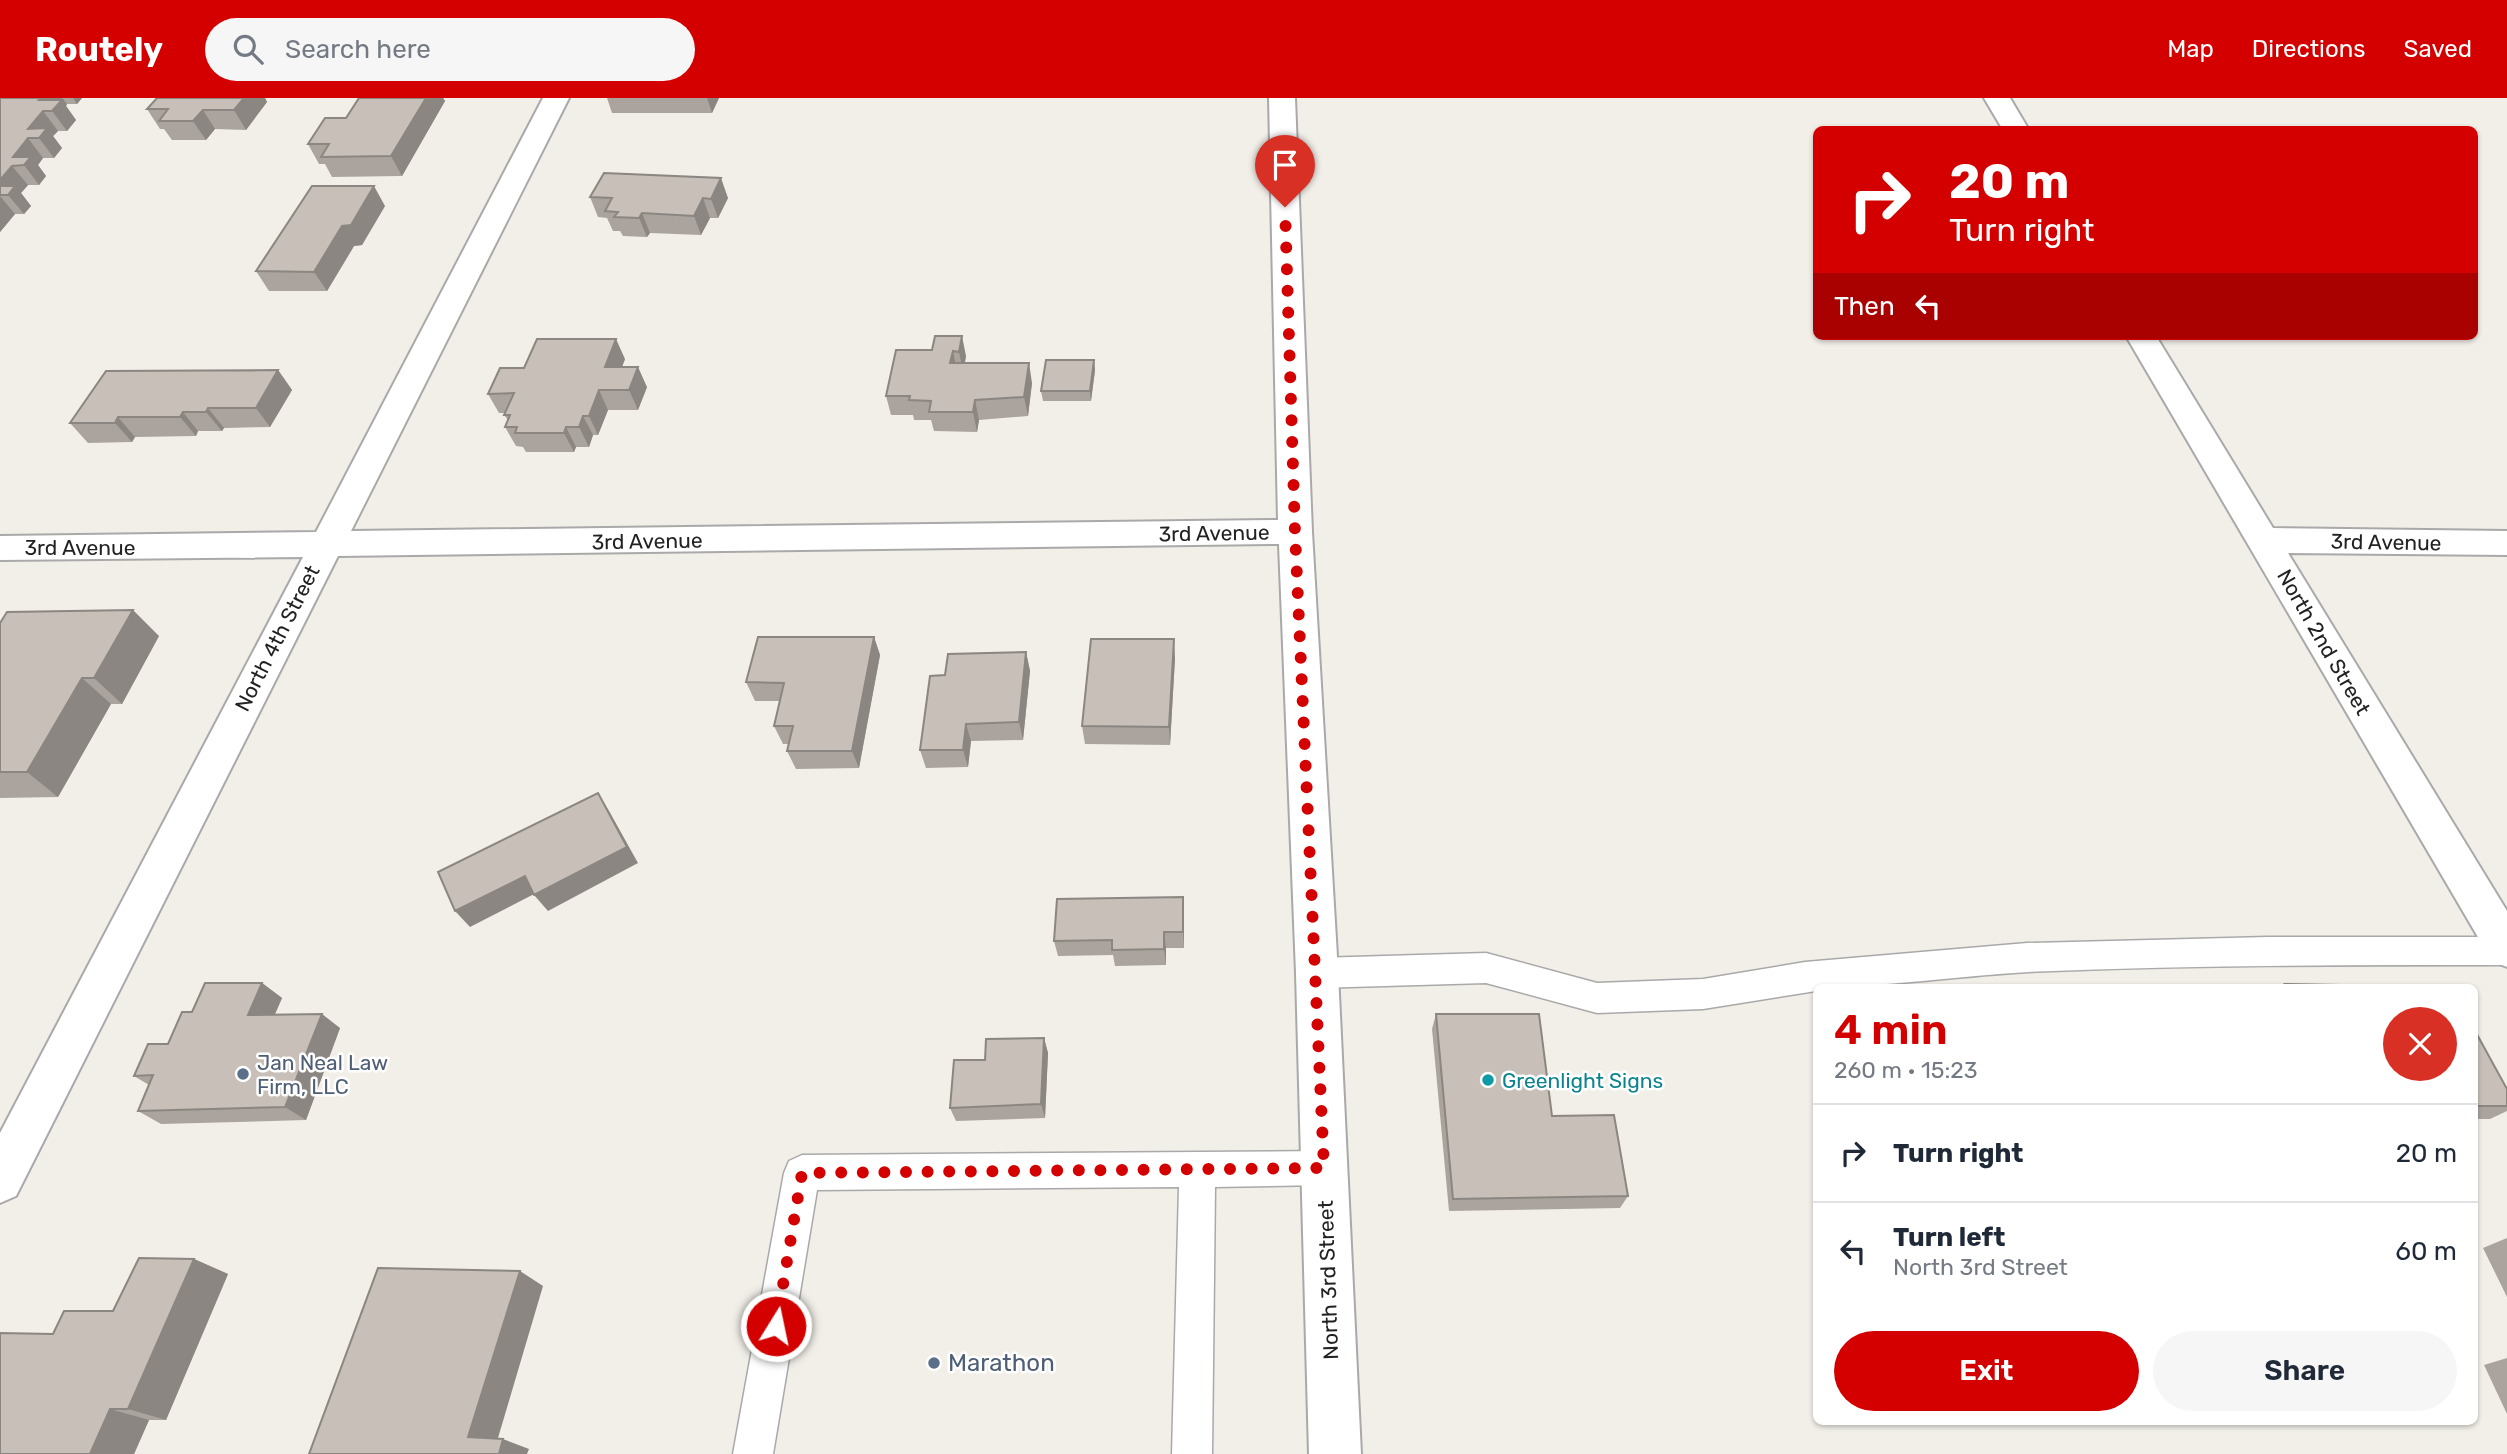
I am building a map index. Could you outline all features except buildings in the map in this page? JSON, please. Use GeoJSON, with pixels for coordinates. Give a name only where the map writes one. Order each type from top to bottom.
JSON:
{"type":"FeatureCollection","features":[{"type":"Feature","properties":{"kind":"street","name":"North 4th Street"},"geometry":{"type":"LineString","coordinates":[[0,1180],[556,98]]}},
{"type":"Feature","properties":{"kind":"street","name":"North 3rd Street"},"geometry":{"type":"LineString","coordinates":[[1282,98],[1295,533],[1317,973],[1335,1454]]}},
{"type":"Feature","properties":{"kind":"street"},"geometry":{"type":"LineString","coordinates":[[1997,98],[2014,126]]}},
{"type":"Feature","properties":{"kind":"street","name":"North 2nd Street"},"geometry":{"type":"LineString","coordinates":[[2143,340],[2507,950]]}},
{"type":"Feature","properties":{"kind":"street","name":"3rd Avenue"},"geometry":{"type":"LineString","coordinates":[[0,548],[1295,533]]}},
{"type":"Feature","properties":{"kind":"street","name":"3rd Avenue"},"geometry":{"type":"LineString","coordinates":[[2264,540],[2507,542]]}},
{"type":"Feature","properties":{"kind":"lane"},"geometry":{"type":"LineString","coordinates":[[1317,973],[1486,968],[1597,998],[1703,994],[1805,977],[2027,958],[2268,951],[2507,950]]}},
{"type":"Feature","properties":{"kind":"lane"},"geometry":{"type":"LineString","coordinates":[[753,1454],[802,1173],[1324,1168]]}},
{"type":"Feature","properties":{"kind":"lane"},"geometry":{"type":"LineString","coordinates":[[1192,1454],[1197,1170]]}},
{"type":"Feature","properties":{"kind":"place","name":"Jan Neal Law Firm, LLC"},"geometry":{"type":"Point","coordinates":[243,1074]}},
{"type":"Feature","properties":{"kind":"place","name":"Greenlight Signs"},"geometry":{"type":"Point","coordinates":[1488,1080]}},
{"type":"Feature","properties":{"kind":"place","name":"Marathon"},"geometry":{"type":"Point","coordinates":[934,1363]}},
{"type":"Feature","properties":{"kind":"route"},"geometry":{"type":"LineString","coordinates":[[776,1326],[802,1173],[1324,1168],[1295,533],[1285,207]]}}]}
